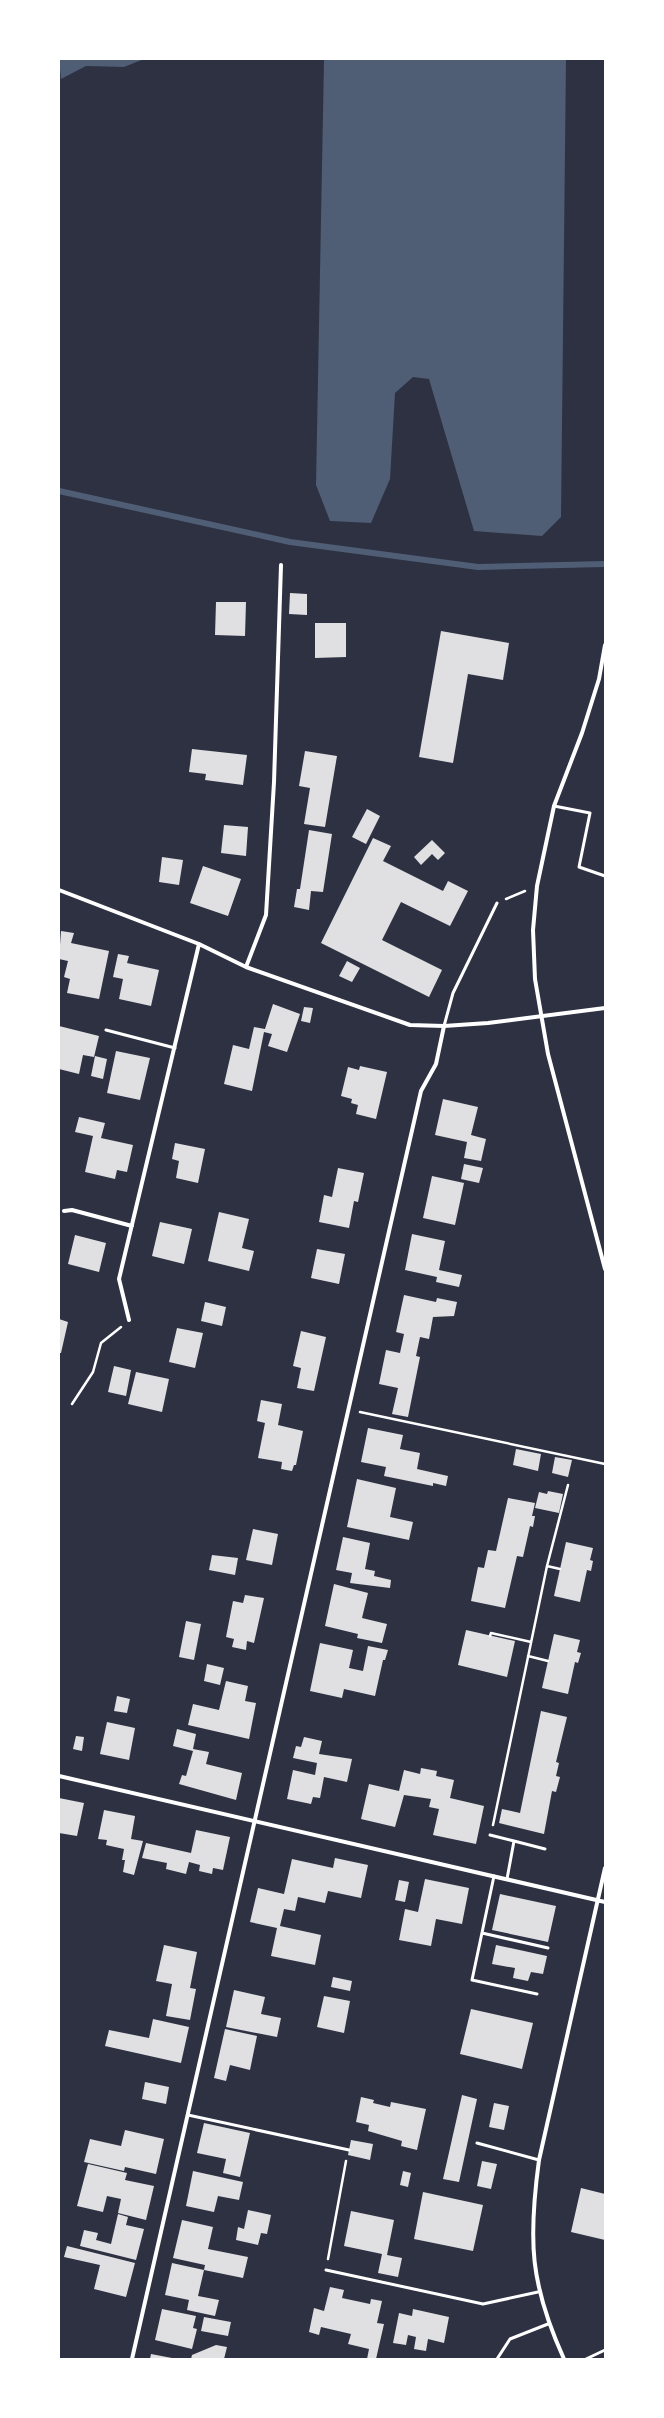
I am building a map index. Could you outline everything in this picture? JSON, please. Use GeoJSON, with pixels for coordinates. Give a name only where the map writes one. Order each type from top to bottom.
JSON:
{"type":"FeatureCollection","features":[{"type":"Feature","properties":{"kind":"street"},"geometry":{"type":"LineString","coordinates":[[246,967],[266,915],[274,782],[281,565]]}},
{"type":"Feature","properties":{"kind":"street"},"geometry":{"type":"LineString","coordinates":[[605,644],[599,679],[582,733],[554,806],[537,886],[533,930],[534,968],[540,1016],[549,1060],[605,1268]]}},
{"type":"Feature","properties":{"kind":"street"},"geometry":{"type":"LineString","coordinates":[[59,890],[199,944],[246,967],[410,1025],[444,1026],[605,1008]]}},
{"type":"Feature","properties":{"kind":"street"},"geometry":{"type":"LineString","coordinates":[[129,1320],[119,1279],[199,944]]}},
{"type":"Feature","properties":{"kind":"street"},"geometry":{"type":"LineString","coordinates":[[132,2359],[421,1091],[436,1064],[444,1026]]}},
{"type":"Feature","properties":{"kind":"street"},"geometry":{"type":"LineString","coordinates":[[64,1211],[72,1210],[132,1226]]}},
{"type":"Feature","properties":{"kind":"street"},"geometry":{"type":"LineString","coordinates":[[59,1776],[605,1902]]}},
{"type":"Feature","properties":{"kind":"street"},"geometry":{"type":"LineString","coordinates":[[564,2359],[548,2324],[538,2292],[532,2250],[533,2205],[539,2160],[605,1868]]}},
{"type":"Feature","properties":{"kind":"lane"},"geometry":{"type":"LineString","coordinates":[[554,806],[590,813],[580,867],[605,876]]}},
{"type":"Feature","properties":{"kind":"lane"},"geometry":{"type":"LineString","coordinates":[[444,1026],[453,993],[497,903]]}},
{"type":"Feature","properties":{"kind":"lane"},"geometry":{"type":"LineString","coordinates":[[106,1030],[175,1048]]}},
{"type":"Feature","properties":{"kind":"lane"},"geometry":{"type":"LineString","coordinates":[[490,1835],[545,1849]]}},
{"type":"Feature","properties":{"kind":"lane"},"geometry":{"type":"LineString","coordinates":[[507,1879],[514,1841]]}},
{"type":"Feature","properties":{"kind":"lane"},"geometry":{"type":"LineString","coordinates":[[494,1876],[472,1980],[537,1994]]}},
{"type":"Feature","properties":{"kind":"lane"},"geometry":{"type":"LineString","coordinates":[[482,1933],[548,1948]]}},
{"type":"Feature","properties":{"kind":"lane"},"geometry":{"type":"LineString","coordinates":[[188,2115],[349,2150]]}},
{"type":"Feature","properties":{"kind":"lane"},"geometry":{"type":"LineString","coordinates":[[476,2143],[539,2160]]}},
{"type":"Feature","properties":{"kind":"lane"},"geometry":{"type":"LineString","coordinates":[[326,2270],[483,2304],[538,2292]]}},
{"type":"Feature","properties":{"kind":"lane"},"geometry":{"type":"LineString","coordinates":[[497,2359],[510,2338],[548,2324]]}},
{"type":"Feature","properties":{"kind":"lane"},"geometry":{"type":"LineString","coordinates":[[586,2359],[605,2350]]}},
{"type":"Feature","properties":{"kind":"path"},"geometry":{"type":"LineString","coordinates":[[497,903],[537,886]]}},
{"type":"Feature","properties":{"kind":"path"},"geometry":{"type":"LineString","coordinates":[[72,1404],[93,1372],[101,1343],[129,1320]]}},
{"type":"Feature","properties":{"kind":"path"},"geometry":{"type":"LineString","coordinates":[[348,1409],[605,1464]]}},
{"type":"Feature","properties":{"kind":"path"},"geometry":{"type":"LineString","coordinates":[[490,1835],[547,1566],[568,1485]]}},
{"type":"Feature","properties":{"kind":"path"},"geometry":{"type":"LineString","coordinates":[[547,1566],[560,1569]]}},
{"type":"Feature","properties":{"kind":"path"},"geometry":{"type":"LineString","coordinates":[[490,1636],[491,1633],[531,1642]]}},
{"type":"Feature","properties":{"kind":"path"},"geometry":{"type":"LineString","coordinates":[[528,1656],[548,1661]]}},
{"type":"Feature","properties":{"kind":"path"},"geometry":{"type":"LineString","coordinates":[[326,2270],[346,2166],[344,2149]]}},
{"type":"Feature","properties":{"kind":"water"},"geometry":{"type":"Polygon","coordinates":[[[59,59],[144,59],[124,67],[86,66],[61,79],[59,59]]]}},
{"type":"Feature","properties":{"kind":"water"},"geometry":{"type":"Polygon","coordinates":[[[324,59],[566,59],[561,517],[542,536],[474,531],[429,379],[413,377],[395,393],[390,479],[371,523],[330,521],[316,485],[324,59]]]}},
{"type":"Feature","properties":{"kind":"building"},"geometry":{"type":"Polygon","coordinates":[[[290,593],[307,594],[307,615],[289,614],[290,593]]]}},
{"type":"Feature","properties":{"kind":"building"},"geometry":{"type":"Polygon","coordinates":[[[216,602],[246,602],[245,636],[215,635],[216,602]]]}},
{"type":"Feature","properties":{"kind":"building"},"geometry":{"type":"Polygon","coordinates":[[[315,623],[346,623],[346,657],[315,658],[315,623]]]}},
{"type":"Feature","properties":{"kind":"building"},"geometry":{"type":"Polygon","coordinates":[[[441,631],[509,643],[503,680],[468,674],[453,763],[419,757],[441,631]]]}},
{"type":"Feature","properties":{"kind":"building"},"geometry":{"type":"Polygon","coordinates":[[[192,749],[247,755],[243,785],[205,780],[206,774],[189,772],[192,749]]]}},
{"type":"Feature","properties":{"kind":"building"},"geometry":{"type":"Polygon","coordinates":[[[305,751],[337,756],[325,827],[304,824],[310,788],[299,786],[305,751]]]}},
{"type":"Feature","properties":{"kind":"building"},"geometry":{"type":"Polygon","coordinates":[[[367,809],[380,816],[366,844],[352,837],[367,809]]]}},
{"type":"Feature","properties":{"kind":"building"},"geometry":{"type":"Polygon","coordinates":[[[224,825],[248,827],[246,856],[221,853],[224,825]]]}},
{"type":"Feature","properties":{"kind":"building"},"geometry":{"type":"Polygon","coordinates":[[[309,830],[332,834],[323,892],[311,891],[309,910],[294,907],[297,889],[300,889],[309,830]]]}},
{"type":"Feature","properties":{"kind":"building"},"geometry":{"type":"Polygon","coordinates":[[[373,838],[391,846],[383,861],[443,891],[448,881],[468,891],[450,926],[401,902],[382,940],[442,970],[429,997],[321,943],[373,838]]]}},
{"type":"Feature","properties":{"kind":"building"},"geometry":{"type":"Polygon","coordinates":[[[432,840],[445,853],[438,860],[432,854],[421,865],[414,857],[432,840]]]}},
{"type":"Feature","properties":{"kind":"building"},"geometry":{"type":"Polygon","coordinates":[[[162,857],[183,860],[179,885],[159,882],[162,857]]]}},
{"type":"Feature","properties":{"kind":"building"},"geometry":{"type":"Polygon","coordinates":[[[203,866],[241,879],[228,916],[190,903],[203,866]]]}},
{"type":"Feature","properties":{"kind":"building"},"geometry":{"type":"Polygon","coordinates":[[[61,931],[74,933],[71,943],[109,951],[99,999],[67,993],[70,979],[64,977],[68,961],[59,959],[61,931]]]}},
{"type":"Feature","properties":{"kind":"building"},"geometry":{"type":"Polygon","coordinates":[[[118,954],[129,956],[127,963],[159,970],[151,1006],[119,999],[123,979],[113,977],[118,954]]]}},
{"type":"Feature","properties":{"kind":"building"},"geometry":{"type":"Polygon","coordinates":[[[347,961],[360,968],[352,982],[339,976],[347,961]]]}},
{"type":"Feature","properties":{"kind":"building"},"geometry":{"type":"Polygon","coordinates":[[[273,1004],[300,1014],[287,1052],[268,1046],[272,1034],[264,1032],[252,1091],[224,1084],[233,1045],[249,1049],[254,1027],[265,1029],[273,1004]]]}},
{"type":"Feature","properties":{"kind":"building"},"geometry":{"type":"Polygon","coordinates":[[[304,1007],[313,1008],[310,1023],[301,1021],[304,1007]]]}},
{"type":"Feature","properties":{"kind":"building"},"geometry":{"type":"Polygon","coordinates":[[[59,1026],[99,1036],[94,1057],[83,1055],[79,1074],[59,1069],[59,1026]]]}},
{"type":"Feature","properties":{"kind":"building"},"geometry":{"type":"Polygon","coordinates":[[[116,1051],[150,1058],[140,1100],[107,1093],[116,1051]]]}},
{"type":"Feature","properties":{"kind":"building"},"geometry":{"type":"Polygon","coordinates":[[[95,1056],[107,1059],[103,1079],[91,1076],[95,1056]]]}},
{"type":"Feature","properties":{"kind":"building"},"geometry":{"type":"Polygon","coordinates":[[[360,1066],[387,1072],[376,1119],[356,1114],[358,1105],[351,1103],[352,1099],[341,1096],[348,1067],[359,1070],[360,1066]]]}},
{"type":"Feature","properties":{"kind":"building"},"geometry":{"type":"Polygon","coordinates":[[[443,1099],[478,1107],[471,1135],[486,1139],[481,1161],[464,1158],[467,1142],[435,1135],[443,1099]]]}},
{"type":"Feature","properties":{"kind":"building"},"geometry":{"type":"Polygon","coordinates":[[[79,1117],[105,1123],[101,1138],[133,1145],[127,1172],[117,1170],[115,1179],[85,1172],[93,1136],[75,1132],[79,1117]]]}},
{"type":"Feature","properties":{"kind":"building"},"geometry":{"type":"Polygon","coordinates":[[[175,1143],[205,1149],[198,1183],[176,1178],[179,1161],[172,1159],[175,1143]]]}},
{"type":"Feature","properties":{"kind":"building"},"geometry":{"type":"Polygon","coordinates":[[[464,1164],[483,1168],[479,1183],[461,1179],[464,1164]]]}},
{"type":"Feature","properties":{"kind":"building"},"geometry":{"type":"Polygon","coordinates":[[[338,1168],[364,1173],[358,1202],[354,1201],[349,1228],[319,1222],[324,1195],[332,1197],[338,1168]]]}},
{"type":"Feature","properties":{"kind":"building"},"geometry":{"type":"Polygon","coordinates":[[[432,1176],[464,1183],[455,1225],[423,1218],[432,1176]]]}},
{"type":"Feature","properties":{"kind":"building"},"geometry":{"type":"Polygon","coordinates":[[[219,1212],[249,1219],[242,1248],[254,1251],[249,1271],[208,1261],[219,1212]]]}},
{"type":"Feature","properties":{"kind":"building"},"geometry":{"type":"Polygon","coordinates":[[[160,1222],[192,1229],[184,1264],[152,1256],[160,1222]]]}},
{"type":"Feature","properties":{"kind":"building"},"geometry":{"type":"Polygon","coordinates":[[[412,1234],[445,1241],[439,1270],[462,1275],[459,1287],[436,1282],[437,1277],[405,1270],[412,1234]]]}},
{"type":"Feature","properties":{"kind":"building"},"geometry":{"type":"Polygon","coordinates":[[[75,1235],[106,1243],[99,1272],[68,1264],[75,1235]]]}},
{"type":"Feature","properties":{"kind":"building"},"geometry":{"type":"Polygon","coordinates":[[[317,1249],[345,1254],[339,1284],[311,1278],[317,1249]]]}},
{"type":"Feature","properties":{"kind":"building"},"geometry":{"type":"Polygon","coordinates":[[[404,1295],[436,1302],[437,1298],[457,1302],[454,1316],[433,1317],[429,1339],[420,1337],[416,1356],[420,1357],[408,1417],[392,1414],[398,1388],[379,1384],[386,1350],[400,1353],[404,1334],[396,1332],[404,1295]]]}},
{"type":"Feature","properties":{"kind":"building"},"geometry":{"type":"Polygon","coordinates":[[[205,1302],[226,1307],[222,1326],[201,1321],[205,1302]]]}},
{"type":"Feature","properties":{"kind":"building"},"geometry":{"type":"Polygon","coordinates":[[[59,1319],[68,1322],[61,1353],[59,1353],[59,1319]]]}},
{"type":"Feature","properties":{"kind":"building"},"geometry":{"type":"Polygon","coordinates":[[[177,1328],[203,1333],[195,1368],[169,1362],[177,1328]]]}},
{"type":"Feature","properties":{"kind":"building"},"geometry":{"type":"Polygon","coordinates":[[[301,1331],[326,1337],[314,1391],[297,1388],[301,1368],[293,1366],[301,1331]]]}},
{"type":"Feature","properties":{"kind":"building"},"geometry":{"type":"Polygon","coordinates":[[[114,1366],[131,1370],[126,1396],[108,1392],[114,1366]]]}},
{"type":"Feature","properties":{"kind":"building"},"geometry":{"type":"Polygon","coordinates":[[[136,1372],[169,1379],[162,1412],[128,1404],[136,1372]]]}},
{"type":"Feature","properties":{"kind":"building"},"geometry":{"type":"Polygon","coordinates":[[[261,1400],[282,1404],[278,1425],[303,1431],[296,1465],[294,1465],[292,1471],[281,1469],[282,1462],[258,1458],[265,1423],[257,1421],[261,1400]]]}},
{"type":"Feature","properties":{"kind":"building"},"geometry":{"type":"Polygon","coordinates":[[[368,1428],[403,1435],[400,1449],[420,1453],[417,1469],[448,1476],[446,1486],[433,1483],[433,1486],[384,1476],[386,1467],[361,1462],[368,1428]]]}},
{"type":"Feature","properties":{"kind":"building"},"geometry":{"type":"Polygon","coordinates":[[[516,1449],[541,1454],[538,1471],[513,1465],[516,1449]]]}},
{"type":"Feature","properties":{"kind":"building"},"geometry":{"type":"Polygon","coordinates":[[[555,1457],[572,1460],[568,1477],[552,1473],[555,1457]]]}},
{"type":"Feature","properties":{"kind":"building"},"geometry":{"type":"Polygon","coordinates":[[[357,1479],[396,1488],[390,1517],[413,1522],[409,1540],[347,1527],[357,1479]]]}},
{"type":"Feature","properties":{"kind":"building"},"geometry":{"type":"Polygon","coordinates":[[[548,1491],[563,1494],[559,1513],[535,1508],[539,1492],[547,1494],[548,1491]]]}},
{"type":"Feature","properties":{"kind":"building"},"geometry":{"type":"Polygon","coordinates":[[[508,1498],[535,1503],[532,1516],[535,1516],[533,1527],[530,1526],[523,1557],[517,1556],[505,1608],[471,1601],[478,1567],[484,1568],[488,1550],[496,1551],[508,1498]]]}},
{"type":"Feature","properties":{"kind":"building"},"geometry":{"type":"Polygon","coordinates":[[[253,1529],[278,1534],[272,1565],[246,1560],[253,1529]]]}},
{"type":"Feature","properties":{"kind":"building"},"geometry":{"type":"Polygon","coordinates":[[[343,1537],[370,1543],[365,1569],[375,1571],[374,1576],[391,1580],[390,1588],[350,1583],[352,1573],[336,1570],[343,1537]]]}},
{"type":"Feature","properties":{"kind":"building"},"geometry":{"type":"Polygon","coordinates":[[[566,1542],[593,1548],[590,1560],[593,1561],[591,1571],[587,1570],[580,1602],[554,1596],[566,1542]]]}},
{"type":"Feature","properties":{"kind":"building"},"geometry":{"type":"Polygon","coordinates":[[[212,1555],[238,1558],[235,1575],[209,1570],[212,1555]]]}},
{"type":"Feature","properties":{"kind":"building"},"geometry":{"type":"Polygon","coordinates":[[[334,1584],[368,1593],[362,1618],[387,1624],[382,1643],[357,1638],[358,1634],[325,1626],[334,1584]]]}},
{"type":"Feature","properties":{"kind":"building"},"geometry":{"type":"Polygon","coordinates":[[[245,1595],[264,1598],[254,1643],[247,1641],[246,1650],[232,1647],[234,1639],[226,1637],[233,1601],[243,1603],[245,1595]]]}},
{"type":"Feature","properties":{"kind":"building"},"geometry":{"type":"Polygon","coordinates":[[[186,1621],[201,1624],[194,1660],[179,1657],[186,1621]]]}},
{"type":"Feature","properties":{"kind":"building"},"geometry":{"type":"Polygon","coordinates":[[[466,1630],[515,1641],[507,1677],[458,1665],[466,1630]]]}},
{"type":"Feature","properties":{"kind":"building"},"geometry":{"type":"Polygon","coordinates":[[[554,1634],[580,1640],[577,1652],[581,1653],[578,1663],[575,1662],[568,1694],[542,1688],[554,1634]]]}},
{"type":"Feature","properties":{"kind":"building"},"geometry":{"type":"Polygon","coordinates":[[[320,1643],[353,1650],[349,1668],[363,1671],[368,1646],[388,1650],[385,1660],[383,1660],[375,1696],[344,1689],[342,1698],[310,1691],[320,1643]]]}},
{"type":"Feature","properties":{"kind":"building"},"geometry":{"type":"Polygon","coordinates":[[[207,1664],[224,1668],[220,1685],[204,1681],[207,1664]]]}},
{"type":"Feature","properties":{"kind":"building"},"geometry":{"type":"Polygon","coordinates":[[[226,1681],[248,1686],[245,1701],[256,1703],[249,1739],[188,1725],[193,1704],[219,1710],[226,1681]]]}},
{"type":"Feature","properties":{"kind":"building"},"geometry":{"type":"Polygon","coordinates":[[[117,1696],[130,1699],[127,1713],[114,1711],[117,1696]]]}},
{"type":"Feature","properties":{"kind":"building"},"geometry":{"type":"Polygon","coordinates":[[[541,1711],[567,1717],[556,1762],[559,1763],[556,1776],[560,1777],[556,1792],[552,1791],[544,1834],[499,1823],[502,1809],[520,1813],[541,1711]]]}},
{"type":"Feature","properties":{"kind":"building"},"geometry":{"type":"Polygon","coordinates":[[[107,1722],[135,1728],[129,1760],[100,1754],[107,1722]]]}},
{"type":"Feature","properties":{"kind":"building"},"geometry":{"type":"Polygon","coordinates":[[[177,1729],[196,1734],[193,1749],[209,1752],[206,1764],[242,1773],[236,1800],[179,1784],[182,1775],[186,1776],[193,1751],[173,1746],[177,1729]]]}},
{"type":"Feature","properties":{"kind":"building"},"geometry":{"type":"Polygon","coordinates":[[[76,1736],[84,1737],[82,1751],[73,1749],[76,1736]]]}},
{"type":"Feature","properties":{"kind":"building"},"geometry":{"type":"Polygon","coordinates":[[[304,1737],[322,1741],[319,1754],[352,1759],[347,1782],[324,1777],[320,1798],[313,1797],[311,1804],[287,1799],[293,1770],[315,1775],[317,1763],[293,1758],[296,1746],[301,1747],[304,1737]]]}},
{"type":"Feature","properties":{"kind":"building"},"geometry":{"type":"Polygon","coordinates":[[[421,1768],[437,1771],[436,1776],[454,1780],[450,1798],[484,1806],[476,1844],[433,1835],[439,1809],[429,1807],[431,1799],[404,1795],[395,1827],[361,1819],[369,1784],[399,1791],[404,1770],[420,1774],[421,1768]]]}},
{"type":"Feature","properties":{"kind":"building"},"geometry":{"type":"Polygon","coordinates":[[[59,1798],[84,1803],[77,1836],[59,1833],[59,1798]]]}},
{"type":"Feature","properties":{"kind":"building"},"geometry":{"type":"Polygon","coordinates":[[[104,1810],[135,1816],[131,1839],[143,1841],[134,1875],[123,1872],[125,1860],[122,1860],[124,1849],[106,1845],[107,1840],[98,1839],[104,1810]]]}},
{"type":"Feature","properties":{"kind":"building"},"geometry":{"type":"Polygon","coordinates":[[[196,1830],[230,1837],[223,1870],[213,1868],[212,1874],[199,1871],[200,1865],[189,1862],[186,1874],[166,1869],[167,1863],[142,1858],[146,1843],[191,1853],[196,1830]]]}},
{"type":"Feature","properties":{"kind":"building"},"geometry":{"type":"Polygon","coordinates":[[[335,1858],[368,1865],[361,1898],[328,1891],[325,1903],[298,1897],[295,1911],[284,1909],[280,1926],[321,1935],[315,1965],[271,1956],[277,1928],[250,1922],[258,1888],[284,1894],[292,1859],[333,1868],[335,1858]]]}},
{"type":"Feature","properties":{"kind":"building"},"geometry":{"type":"Polygon","coordinates":[[[425,1879],[469,1888],[462,1924],[436,1919],[431,1946],[399,1940],[405,1909],[418,1912],[425,1879]]]}},
{"type":"Feature","properties":{"kind":"building"},"geometry":{"type":"Polygon","coordinates":[[[399,1880],[409,1882],[405,1902],[395,1900],[399,1880]]]}},
{"type":"Feature","properties":{"kind":"building"},"geometry":{"type":"Polygon","coordinates":[[[500,1894],[556,1906],[548,1942],[492,1930],[500,1894]]]}},
{"type":"Feature","properties":{"kind":"building"},"geometry":{"type":"Polygon","coordinates":[[[164,1945],[197,1952],[190,1988],[196,1989],[190,2020],[166,2016],[172,1984],[156,1981],[164,1945]]]}},
{"type":"Feature","properties":{"kind":"building"},"geometry":{"type":"Polygon","coordinates":[[[496,1945],[547,1956],[543,1974],[531,1972],[528,1981],[513,1978],[515,1968],[492,1964],[496,1945]]]}},
{"type":"Feature","properties":{"kind":"building"},"geometry":{"type":"Polygon","coordinates":[[[333,1977],[352,1981],[350,1991],[331,1987],[333,1977]]]}},
{"type":"Feature","properties":{"kind":"building"},"geometry":{"type":"Polygon","coordinates":[[[234,1990],[265,1997],[261,2014],[281,2018],[277,2037],[226,2027],[234,1990]]]}},
{"type":"Feature","properties":{"kind":"building"},"geometry":{"type":"Polygon","coordinates":[[[324,1996],[350,2001],[344,2033],[317,2027],[324,1996]]]}},
{"type":"Feature","properties":{"kind":"building"},"geometry":{"type":"Polygon","coordinates":[[[471,2009],[533,2023],[522,2069],[460,2054],[471,2009]]]}},
{"type":"Feature","properties":{"kind":"building"},"geometry":{"type":"Polygon","coordinates":[[[153,2019],[189,2027],[181,2063],[105,2046],[109,2030],[149,2038],[153,2019]]]}},
{"type":"Feature","properties":{"kind":"building"},"geometry":{"type":"Polygon","coordinates":[[[225,2029],[257,2036],[250,2070],[230,2065],[226,2081],[214,2078],[225,2029]]]}},
{"type":"Feature","properties":{"kind":"building"},"geometry":{"type":"Polygon","coordinates":[[[145,2082],[169,2087],[166,2104],[142,2099],[145,2082]]]}},
{"type":"Feature","properties":{"kind":"building"},"geometry":{"type":"Polygon","coordinates":[[[462,2095],[477,2099],[459,2182],[443,2179],[462,2095]]]}},
{"type":"Feature","properties":{"kind":"building"},"geometry":{"type":"Polygon","coordinates":[[[361,2097],[374,2100],[373,2103],[390,2107],[391,2102],[426,2109],[417,2150],[401,2146],[402,2141],[368,2131],[369,2125],[356,2122],[361,2097]]]}},
{"type":"Feature","properties":{"kind":"building"},"geometry":{"type":"Polygon","coordinates":[[[494,2103],[509,2106],[504,2130],[489,2127],[494,2103]]]}},
{"type":"Feature","properties":{"kind":"building"},"geometry":{"type":"Polygon","coordinates":[[[204,2123],[250,2133],[240,2177],[223,2173],[226,2159],[197,2153],[204,2123]]]}},
{"type":"Feature","properties":{"kind":"building"},"geometry":{"type":"Polygon","coordinates":[[[125,2130],[164,2139],[156,2174],[125,2167],[124,2171],[84,2162],[90,2139],[121,2146],[125,2130]]]}},
{"type":"Feature","properties":{"kind":"building"},"geometry":{"type":"Polygon","coordinates":[[[351,2140],[373,2144],[370,2160],[348,2155],[351,2140]]]}},
{"type":"Feature","properties":{"kind":"building"},"geometry":{"type":"Polygon","coordinates":[[[482,2161],[497,2164],[491,2189],[477,2186],[482,2161]]]}},
{"type":"Feature","properties":{"kind":"building"},"geometry":{"type":"Polygon","coordinates":[[[88,2164],[127,2173],[125,2180],[154,2186],[146,2220],[118,2213],[121,2199],[107,2196],[103,2212],[77,2206],[88,2164]]]}},
{"type":"Feature","properties":{"kind":"building"},"geometry":{"type":"Polygon","coordinates":[[[193,2171],[243,2182],[239,2200],[218,2196],[214,2212],[186,2206],[193,2171]]]}},
{"type":"Feature","properties":{"kind":"building"},"geometry":{"type":"Polygon","coordinates":[[[403,2171],[411,2173],[408,2187],[400,2185],[403,2171]]]}},
{"type":"Feature","properties":{"kind":"building"},"geometry":{"type":"Polygon","coordinates":[[[581,2188],[605,2194],[605,2240],[571,2232],[581,2188]]]}},
{"type":"Feature","properties":{"kind":"building"},"geometry":{"type":"Polygon","coordinates":[[[423,2192],[483,2205],[473,2251],[414,2239],[423,2192]]]}},
{"type":"Feature","properties":{"kind":"building"},"geometry":{"type":"Polygon","coordinates":[[[248,2210],[271,2215],[267,2234],[261,2233],[258,2245],[236,2240],[238,2227],[244,2229],[248,2210]]]}},
{"type":"Feature","properties":{"kind":"building"},"geometry":{"type":"Polygon","coordinates":[[[351,2211],[394,2220],[387,2255],[402,2258],[398,2277],[378,2273],[382,2254],[344,2246],[351,2211]]]}},
{"type":"Feature","properties":{"kind":"building"},"geometry":{"type":"Polygon","coordinates":[[[118,2214],[128,2217],[126,2225],[144,2229],[136,2260],[80,2246],[84,2230],[98,2233],[96,2240],[111,2244],[118,2214]]]}},
{"type":"Feature","properties":{"kind":"building"},"geometry":{"type":"Polygon","coordinates":[[[182,2220],[213,2227],[208,2249],[248,2257],[243,2278],[204,2270],[205,2265],[173,2258],[182,2220]]]}},
{"type":"Feature","properties":{"kind":"building"},"geometry":{"type":"Polygon","coordinates":[[[67,2246],[135,2263],[126,2297],[94,2289],[100,2265],[64,2257],[67,2246]]]}},
{"type":"Feature","properties":{"kind":"building"},"geometry":{"type":"Polygon","coordinates":[[[172,2263],[204,2270],[198,2296],[219,2300],[215,2316],[187,2310],[189,2300],[165,2295],[172,2263]]]}},
{"type":"Feature","properties":{"kind":"building"},"geometry":{"type":"Polygon","coordinates":[[[330,2287],[344,2290],[342,2298],[370,2304],[371,2299],[382,2301],[377,2323],[384,2324],[376,2359],[367,2359],[369,2349],[348,2344],[351,2334],[321,2327],[319,2335],[309,2332],[314,2308],[324,2311],[330,2287]]]}},
{"type":"Feature","properties":{"kind":"building"},"geometry":{"type":"Polygon","coordinates":[[[162,2309],[196,2316],[193,2328],[197,2329],[192,2349],[155,2340],[162,2309]]]}},
{"type":"Feature","properties":{"kind":"building"},"geometry":{"type":"Polygon","coordinates":[[[413,2309],[449,2317],[444,2343],[428,2339],[426,2351],[414,2349],[416,2337],[408,2335],[406,2345],[393,2343],[399,2313],[412,2316],[413,2309]]]}},
{"type":"Feature","properties":{"kind":"building"},"geometry":{"type":"Polygon","coordinates":[[[204,2317],[231,2322],[228,2336],[201,2331],[204,2317]]]}},
{"type":"Feature","properties":{"kind":"building"},"geometry":{"type":"Polygon","coordinates":[[[216,2345],[227,2347],[224,2359],[191,2359],[192,2355],[216,2345]]]}},
{"type":"Feature","properties":{"kind":"building"},"geometry":{"type":"Polygon","coordinates":[[[151,2354],[172,2358],[150,2359],[151,2354]]]}},
{"type":"Feature","properties":{"kind":"waterway"},"geometry":{"type":"LineString","coordinates":[[59,491],[290,542],[478,567],[605,564]]}}]}
